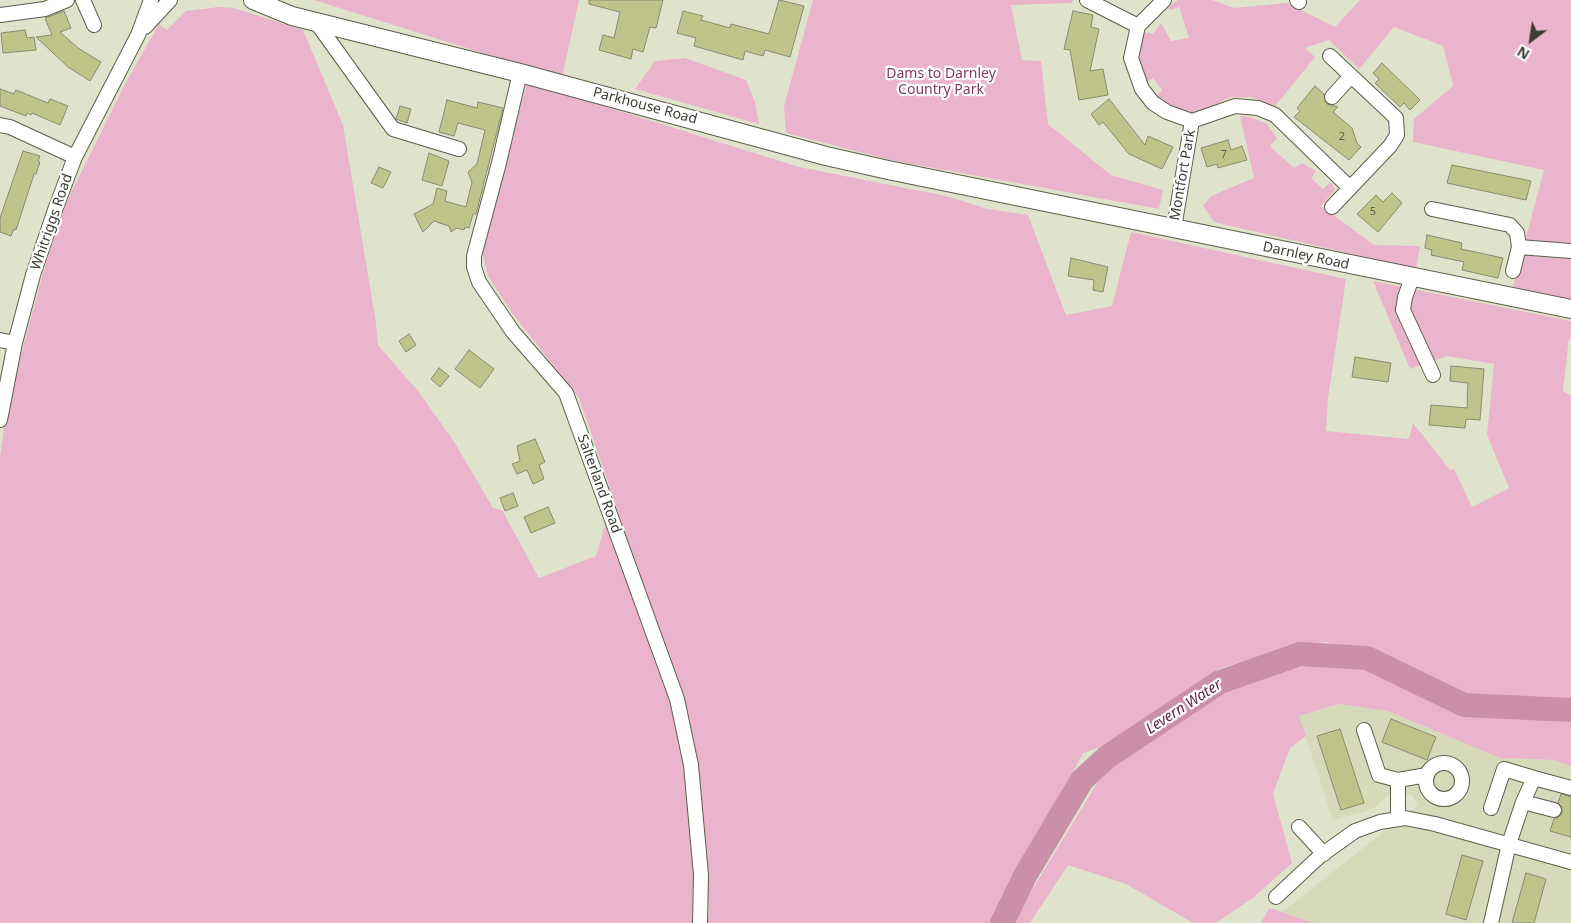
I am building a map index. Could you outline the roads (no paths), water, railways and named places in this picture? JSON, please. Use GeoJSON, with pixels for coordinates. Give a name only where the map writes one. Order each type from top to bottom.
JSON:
{"type":"FeatureCollection","features":[{"type":"Feature","properties":{"kind":"main road","name":"Parkhouse Road"},"geometry":{"type":"LineString","coordinates":[[253,0],[292,16],[520,73],[826,156],[1040,201]]}},
{"type":"Feature","properties":{"kind":"main road","name":"Darnley Road"},"geometry":{"type":"LineString","coordinates":[[1040,201],[1571,309]]}},
{"type":"Feature","properties":{"kind":"street"},"geometry":{"type":"LineString","coordinates":[[0,16],[44,9],[67,0]]}},
{"type":"Feature","properties":{"kind":"street"},"geometry":{"type":"LineString","coordinates":[[83,0],[94,25]]}},
{"type":"Feature","properties":{"kind":"street","name":"Whitriggs Road"},"geometry":{"type":"LineString","coordinates":[[0,420],[15,343],[33,275],[75,157],[138,35],[151,0]]}},
{"type":"Feature","properties":{"kind":"street","name":"Whitriggs Road"},"geometry":{"type":"LineString","coordinates":[[138,35],[170,0]]}},
{"type":"Feature","properties":{"kind":"street"},"geometry":{"type":"LineString","coordinates":[[1087,0],[1138,26],[1164,0]]}},
{"type":"Feature","properties":{"kind":"street"},"geometry":{"type":"LineString","coordinates":[[316,22],[393,129],[459,149]]}},
{"type":"Feature","properties":{"kind":"street","name":"Montfort Park"},"geometry":{"type":"LineString","coordinates":[[1138,26],[1131,58],[1133,70],[1142,89],[1153,102],[1167,112],[1192,121],[1235,106],[1258,108],[1275,116],[1350,188]]}},
{"type":"Feature","properties":{"kind":"street"},"geometry":{"type":"LineString","coordinates":[[1330,56],[1396,118],[1396,135],[1390,146],[1332,206]]}},
{"type":"Feature","properties":{"kind":"street","name":"Salterland Road"},"geometry":{"type":"LineString","coordinates":[[520,73],[499,163],[474,256],[474,267],[479,282],[513,332],[566,393],[677,699],[692,765],[701,875],[700,923]]}},
{"type":"Feature","properties":{"kind":"street"},"geometry":{"type":"LineString","coordinates":[[1332,97],[1351,76]]}},
{"type":"Feature","properties":{"kind":"street","name":"Montfort Park"},"geometry":{"type":"LineString","coordinates":[[1174,228],[1192,121]]}},
{"type":"Feature","properties":{"kind":"street"},"geometry":{"type":"LineString","coordinates":[[0,125],[10,127],[75,157]]}},
{"type":"Feature","properties":{"kind":"street"},"geometry":{"type":"LineString","coordinates":[[1432,209],[1510,225],[1517,233],[1519,247],[1513,271]]}},
{"type":"Feature","properties":{"kind":"street"},"geometry":{"type":"LineString","coordinates":[[1519,247],[1571,251]]}},
{"type":"Feature","properties":{"kind":"street"},"geometry":{"type":"LineString","coordinates":[[1412,278],[1405,297],[1404,310],[1433,375]]}},
{"type":"Feature","properties":{"kind":"street"},"geometry":{"type":"LineString","coordinates":[[0,340],[15,343]]}},
{"type":"Feature","properties":{"kind":"street"},"geometry":{"type":"LineString","coordinates":[[1364,730],[1379,775],[1398,787]]}},
{"type":"Feature","properties":{"kind":"street"},"geometry":{"type":"LineString","coordinates":[[1491,808],[1504,768],[1571,788]]}},
{"type":"Feature","properties":{"kind":"street"},"geometry":{"type":"LineString","coordinates":[[1398,787],[1427,775]]}},
{"type":"Feature","properties":{"kind":"street"},"geometry":{"type":"LineString","coordinates":[[1491,923],[1509,844],[1523,802],[1534,778]]}},
{"type":"Feature","properties":{"kind":"street"},"geometry":{"type":"LineString","coordinates":[[1398,787],[1398,819]]}},
{"type":"Feature","properties":{"kind":"street"},"geometry":{"type":"LineString","coordinates":[[1523,802],[1554,810]]}},
{"type":"Feature","properties":{"kind":"street"},"geometry":{"type":"LineString","coordinates":[[1276,897],[1324,854],[1355,831],[1380,822],[1405,818],[1435,824],[1571,862]]}},
{"type":"Feature","properties":{"kind":"street"},"geometry":{"type":"LineString","coordinates":[[1299,827],[1324,854]]}},
{"type":"Feature","properties":{"kind":"waterway","name":"Levern Water"},"geometry":{"type":"LineString","coordinates":[[1002,923],[1026,874],[1082,780],[1107,757],[1220,682],[1300,654],[1367,658],[1464,705],[1571,710]]}},
{"type":"Feature","properties":{"kind":"park label","name":"Dams to Darnley Country Park"},"geometry":{"type":"Point","coordinates":[941,82]}}]}
